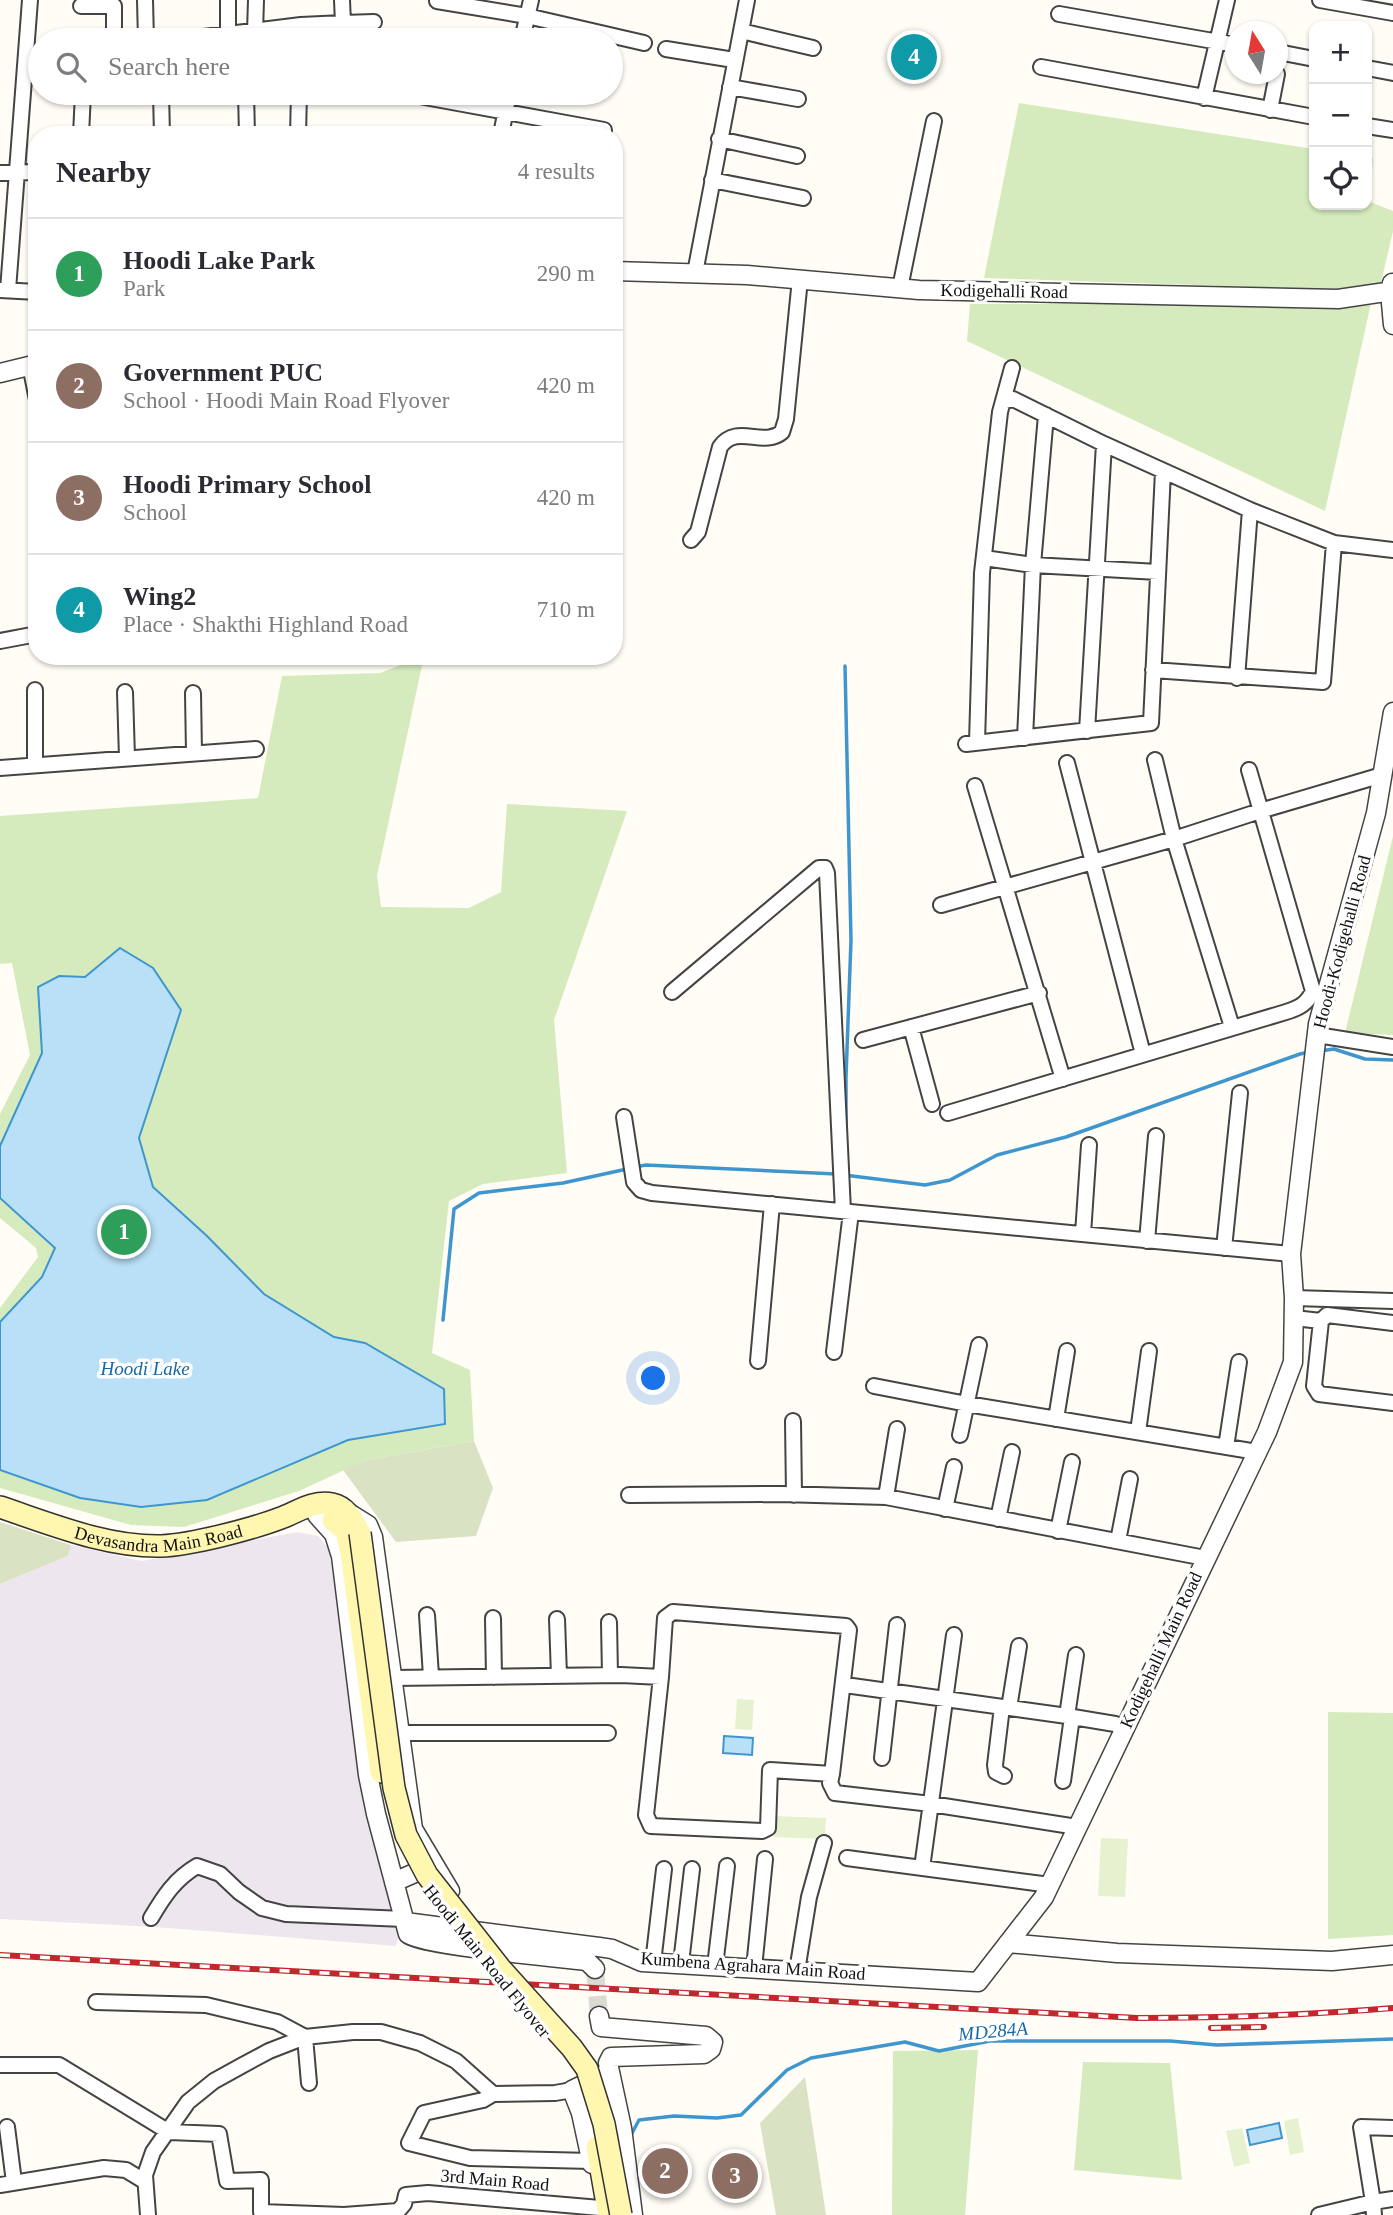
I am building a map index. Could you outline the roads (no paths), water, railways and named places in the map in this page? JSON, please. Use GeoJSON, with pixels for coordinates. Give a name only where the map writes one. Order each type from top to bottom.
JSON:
{"type":"FeatureCollection","features":[{"type":"Feature","properties":{"kind":"main road","name":"Devasandra Main Road"},"geometry":{"type":"LineString","coordinates":[[0,1507],[92,1537],[162,1546],[315,1513],[317,1504],[334,1504],[349,1513]]}},
{"type":"Feature","properties":{"kind":"main road","name":"Hoodi Main Road Flyover"},"geometry":{"type":"LineString","coordinates":[[315,1513],[346,1531],[390,1820],[406,1857],[432,1898],[491,1972],[565,2055],[582,2085],[589,2106],[603,2213]]}},
{"type":"Feature","properties":{"kind":"main road","name":"Hoodi Main Road Flyover"},"geometry":{"type":"LineString","coordinates":[[349,1513],[360,1534],[394,1788],[406,1835],[427,1875],[499,1968],[572,2048],[587,2069],[604,2124],[621,2215]]}},
{"type":"Feature","properties":{"kind":"street"},"geometry":{"type":"LineString","coordinates":[[28,28],[30,0]]}},
{"type":"Feature","properties":{"kind":"street"},"geometry":{"type":"LineString","coordinates":[[145,0],[145,28]]}},
{"type":"Feature","properties":{"kind":"street"},"geometry":{"type":"LineString","coordinates":[[228,0],[228,28]]}},
{"type":"Feature","properties":{"kind":"street"},"geometry":{"type":"LineString","coordinates":[[255,28],[256,0]]}},
{"type":"Feature","properties":{"kind":"street"},"geometry":{"type":"LineString","coordinates":[[339,28],[343,23],[342,0]]}},
{"type":"Feature","properties":{"kind":"street"},"geometry":{"type":"LineString","coordinates":[[524,28],[531,0]]}},
{"type":"Feature","properties":{"kind":"street"},"geometry":{"type":"LineString","coordinates":[[695,273],[747,0]]}},
{"type":"Feature","properties":{"kind":"street"},"geometry":{"type":"LineString","coordinates":[[1204,98],[1227,0]]}},
{"type":"Feature","properties":{"kind":"street"},"geometry":{"type":"LineString","coordinates":[[1321,0],[1393,13]]}},
{"type":"Feature","properties":{"kind":"street"},"geometry":{"type":"LineString","coordinates":[[437,1],[579,28]]}},
{"type":"Feature","properties":{"kind":"street"},"geometry":{"type":"LineString","coordinates":[[81,6],[114,6],[114,28]]}},
{"type":"Feature","properties":{"kind":"street"},"geometry":{"type":"LineString","coordinates":[[1059,14],[1225,43]]}},
{"type":"Feature","properties":{"kind":"street"},"geometry":{"type":"LineString","coordinates":[[322,28],[343,23],[374,22]]}},
{"type":"Feature","properties":{"kind":"street"},"geometry":{"type":"LineString","coordinates":[[28,29],[18,173],[4,290],[28,291]]}},
{"type":"Feature","properties":{"kind":"street"},"geometry":{"type":"LineString","coordinates":[[741,31],[813,47]]}},
{"type":"Feature","properties":{"kind":"street"},"geometry":{"type":"LineString","coordinates":[[623,38],[644,43]]}},
{"type":"Feature","properties":{"kind":"street"},"geometry":{"type":"LineString","coordinates":[[666,49],[734,60]]}},
{"type":"Feature","properties":{"kind":"street"},"geometry":{"type":"LineString","coordinates":[[1288,55],[1309,58]]}},
{"type":"Feature","properties":{"kind":"street"},"geometry":{"type":"LineString","coordinates":[[1041,67],[1309,116]]}},
{"type":"Feature","properties":{"kind":"street"},"geometry":{"type":"LineString","coordinates":[[1372,69],[1393,73]]}},
{"type":"Feature","properties":{"kind":"street"},"geometry":{"type":"LineString","coordinates":[[1270,110],[1275,84]]}},
{"type":"Feature","properties":{"kind":"street"},"geometry":{"type":"LineString","coordinates":[[730,87],[798,99]]}},
{"type":"Feature","properties":{"kind":"street"},"geometry":{"type":"LineString","coordinates":[[81,126],[82,105]]}},
{"type":"Feature","properties":{"kind":"street"},"geometry":{"type":"LineString","coordinates":[[161,105],[162,126]]}},
{"type":"Feature","properties":{"kind":"street"},"geometry":{"type":"LineString","coordinates":[[246,105],[247,126]]}},
{"type":"Feature","properties":{"kind":"street"},"geometry":{"type":"LineString","coordinates":[[298,126],[299,105]]}},
{"type":"Feature","properties":{"kind":"street"},"geometry":{"type":"LineString","coordinates":[[471,105],[583,126]]}},
{"type":"Feature","properties":{"kind":"street"},"geometry":{"type":"LineString","coordinates":[[502,126],[506,105]]}},
{"type":"Feature","properties":{"kind":"street"},"geometry":{"type":"LineString","coordinates":[[900,288],[934,121]]}},
{"type":"Feature","properties":{"kind":"street"},"geometry":{"type":"LineString","coordinates":[[1372,127],[1393,130]]}},
{"type":"Feature","properties":{"kind":"street"},"geometry":{"type":"LineString","coordinates":[[719,139],[797,156]]}},
{"type":"Feature","properties":{"kind":"street"},"geometry":{"type":"LineString","coordinates":[[0,173],[28,172]]}},
{"type":"Feature","properties":{"kind":"street"},"geometry":{"type":"LineString","coordinates":[[712,180],[803,198]]}},
{"type":"Feature","properties":{"kind":"street","name":"Kodigehalli Road"},"geometry":{"type":"LineString","coordinates":[[623,271],[800,279],[900,288],[1338,299],[1392,288]]}},
{"type":"Feature","properties":{"kind":"street"},"geometry":{"type":"LineString","coordinates":[[691,540],[698,532],[720,447],[726,438],[771,438],[778,436],[785,425],[800,279]]}},
{"type":"Feature","properties":{"kind":"street"},"geometry":{"type":"LineString","coordinates":[[1392,288],[1393,325]]}},
{"type":"Feature","properties":{"kind":"street"},"geometry":{"type":"LineString","coordinates":[[0,373],[28,366]]}},
{"type":"Feature","properties":{"kind":"street"},"geometry":{"type":"LineString","coordinates":[[1012,368],[1000,412],[984,558],[972,743],[1151,723],[1163,471]]}},
{"type":"Feature","properties":{"kind":"street"},"geometry":{"type":"LineString","coordinates":[[1005,401],[1013,399],[1163,471],[1250,510],[1334,543],[1393,550]]}},
{"type":"Feature","properties":{"kind":"street"},"geometry":{"type":"LineString","coordinates":[[1025,738],[1033,565],[1046,415]]}},
{"type":"Feature","properties":{"kind":"street"},"geometry":{"type":"LineString","coordinates":[[1087,731],[1104,444]]}},
{"type":"Feature","properties":{"kind":"street"},"geometry":{"type":"LineString","coordinates":[[1237,678],[1250,510]]}},
{"type":"Feature","properties":{"kind":"street"},"geometry":{"type":"LineString","coordinates":[[1153,670],[1323,682],[1334,543]]}},
{"type":"Feature","properties":{"kind":"street"},"geometry":{"type":"LineString","coordinates":[[984,558],[1033,565],[1158,572]]}},
{"type":"Feature","properties":{"kind":"street"},"geometry":{"type":"LineString","coordinates":[[0,641],[28,636]]}},
{"type":"Feature","properties":{"kind":"street"},"geometry":{"type":"LineString","coordinates":[[35,690],[35,765]]}},
{"type":"Feature","properties":{"kind":"street"},"geometry":{"type":"LineString","coordinates":[[125,692],[127,758]]}},
{"type":"Feature","properties":{"kind":"street"},"geometry":{"type":"LineString","coordinates":[[193,693],[194,753]]}},
{"type":"Feature","properties":{"kind":"street","name":"Hoodi-Kodigehalli Road"},"geometry":{"type":"LineString","coordinates":[[1294,1298],[1290,1254],[1318,1024],[1376,813],[1393,712]]}},
{"type":"Feature","properties":{"kind":"street"},"geometry":{"type":"LineString","coordinates":[[0,768],[256,749]]}},
{"type":"Feature","properties":{"kind":"street"},"geometry":{"type":"LineString","coordinates":[[1155,760],[1174,839],[1232,1027]]}},
{"type":"Feature","properties":{"kind":"street"},"geometry":{"type":"LineString","coordinates":[[1068,763],[1143,1054]]}},
{"type":"Feature","properties":{"kind":"street"},"geometry":{"type":"LineString","coordinates":[[948,1113],[1301,1007],[1313,991],[1249,770]]}},
{"type":"Feature","properties":{"kind":"street"},"geometry":{"type":"LineString","coordinates":[[941,905],[1174,839],[1382,775]]}},
{"type":"Feature","properties":{"kind":"street"},"geometry":{"type":"LineString","coordinates":[[975,786],[1063,1079]]}},
{"type":"Feature","properties":{"kind":"street"},"geometry":{"type":"LineString","coordinates":[[672,992],[819,868],[825,868],[840,1161],[847,1212],[834,1352]]}},
{"type":"Feature","properties":{"kind":"street"},"geometry":{"type":"LineString","coordinates":[[863,1040],[1039,993]]}},
{"type":"Feature","properties":{"kind":"street"},"geometry":{"type":"LineString","coordinates":[[911,1027],[932,1104]]}},
{"type":"Feature","properties":{"kind":"street"},"geometry":{"type":"LineString","coordinates":[[1316,1046],[1393,1047]]}},
{"type":"Feature","properties":{"kind":"street"},"geometry":{"type":"LineString","coordinates":[[1224,1248],[1240,1093]]}},
{"type":"Feature","properties":{"kind":"street"},"geometry":{"type":"LineString","coordinates":[[624,1117],[634,1182],[641,1190],[652,1193],[1290,1254]]}},
{"type":"Feature","properties":{"kind":"street"},"geometry":{"type":"LineString","coordinates":[[1147,1241],[1156,1136]]}},
{"type":"Feature","properties":{"kind":"street"},"geometry":{"type":"LineString","coordinates":[[1083,1234],[1089,1145]]}},
{"type":"Feature","properties":{"kind":"street"},"geometry":{"type":"LineString","coordinates":[[758,1361],[772,1204]]}},
{"type":"Feature","properties":{"kind":"street"},"geometry":{"type":"LineString","coordinates":[[1294,1298],[1393,1301]]}},
{"type":"Feature","properties":{"kind":"street","name":"Kodigehalli Main Road"},"geometry":{"type":"LineString","coordinates":[[978,1982],[1044,1897],[1267,1432],[1293,1362],[1294,1298]]}},
{"type":"Feature","properties":{"kind":"street"},"geometry":{"type":"LineString","coordinates":[[1393,1323],[1327,1315],[1321,1321],[1314,1386],[1319,1394],[1393,1403]]}},
{"type":"Feature","properties":{"kind":"street"},"geometry":{"type":"LineString","coordinates":[[1294,1318],[1321,1321]]}},
{"type":"Feature","properties":{"kind":"street"},"geometry":{"type":"LineString","coordinates":[[960,1435],[979,1345]]}},
{"type":"Feature","properties":{"kind":"street"},"geometry":{"type":"LineString","coordinates":[[1138,1433],[1149,1351]]}},
{"type":"Feature","properties":{"kind":"street"},"geometry":{"type":"LineString","coordinates":[[1056,1419],[1067,1352]]}},
{"type":"Feature","properties":{"kind":"street"},"geometry":{"type":"LineString","coordinates":[[1226,1447],[1239,1362]]}},
{"type":"Feature","properties":{"kind":"street"},"geometry":{"type":"LineString","coordinates":[[874,1386],[1257,1452]]}},
{"type":"Feature","properties":{"kind":"street"},"geometry":{"type":"LineString","coordinates":[[793,1421],[794,1494]]}},
{"type":"Feature","properties":{"kind":"street"},"geometry":{"type":"LineString","coordinates":[[886,1497],[897,1429]]}},
{"type":"Feature","properties":{"kind":"street"},"geometry":{"type":"LineString","coordinates":[[999,1519],[1012,1452]]}},
{"type":"Feature","properties":{"kind":"street"},"geometry":{"type":"LineString","coordinates":[[1058,1531],[1072,1462]]}},
{"type":"Feature","properties":{"kind":"street"},"geometry":{"type":"LineString","coordinates":[[945,1509],[954,1467]]}},
{"type":"Feature","properties":{"kind":"street"},"geometry":{"type":"LineString","coordinates":[[1118,1541],[1129,1479]]}},
{"type":"Feature","properties":{"kind":"street"},"geometry":{"type":"LineString","coordinates":[[629,1495],[794,1494],[886,1497],[1205,1558]]}},
{"type":"Feature","properties":{"kind":"street"},"geometry":{"type":"LineString","coordinates":[[315,1513],[334,1534],[341,1556],[368,1775],[394,1882],[406,1925],[413,1939],[587,1961],[595,1969]]}},
{"type":"Feature","properties":{"kind":"street"},"geometry":{"type":"LineString","coordinates":[[349,1513],[368,1525],[373,1537],[413,1829],[454,1898],[480,1931]]}},
{"type":"Feature","properties":{"kind":"street"},"geometry":{"type":"LineString","coordinates":[[832,1774],[770,1770],[768,1828],[762,1831],[652,1826],[646,1815],[665,1618],[673,1612],[848,1627],[845,1685],[832,1774],[830,1783],[835,1794],[931,1804],[1077,1827]]}},
{"type":"Feature","properties":{"kind":"street"},"geometry":{"type":"LineString","coordinates":[[428,1615],[431,1676]]}},
{"type":"Feature","properties":{"kind":"street"},"geometry":{"type":"LineString","coordinates":[[494,1618],[494,1677]]}},
{"type":"Feature","properties":{"kind":"street"},"geometry":{"type":"LineString","coordinates":[[557,1619],[559,1676]]}},
{"type":"Feature","properties":{"kind":"street"},"geometry":{"type":"LineString","coordinates":[[609,1622],[610,1675]]}},
{"type":"Feature","properties":{"kind":"street"},"geometry":{"type":"LineString","coordinates":[[882,1758],[897,1625]]}},
{"type":"Feature","properties":{"kind":"street"},"geometry":{"type":"LineString","coordinates":[[922,1868],[954,1635]]}},
{"type":"Feature","properties":{"kind":"street"},"geometry":{"type":"LineString","coordinates":[[1004,1776],[996,1772],[995,1765],[1019,1646]]}},
{"type":"Feature","properties":{"kind":"street"},"geometry":{"type":"LineString","coordinates":[[1063,1782],[1076,1655]]}},
{"type":"Feature","properties":{"kind":"street"},"geometry":{"type":"LineString","coordinates":[[393,1678],[610,1675],[661,1677]]}},
{"type":"Feature","properties":{"kind":"street"},"geometry":{"type":"LineString","coordinates":[[845,1685],[1069,1716],[1124,1728]]}},
{"type":"Feature","properties":{"kind":"street"},"geometry":{"type":"LineString","coordinates":[[400,1733],[608,1733]]}},
{"type":"Feature","properties":{"kind":"street"},"geometry":{"type":"LineString","coordinates":[[797,1971],[810,1897],[824,1843]]}},
{"type":"Feature","properties":{"kind":"street"},"geometry":{"type":"LineString","coordinates":[[847,1858],[1050,1885]]}},
{"type":"Feature","properties":{"kind":"street"},"geometry":{"type":"LineString","coordinates":[[754,1968],[765,1860]]}},
{"type":"Feature","properties":{"kind":"street"},"geometry":{"type":"LineString","coordinates":[[394,1882],[433,1865]]}},
{"type":"Feature","properties":{"kind":"street"},"geometry":{"type":"LineString","coordinates":[[151,1918],[166,1893],[180,1877],[197,1866],[220,1874],[262,1908],[286,1914],[406,1925]]}},
{"type":"Feature","properties":{"kind":"street"},"geometry":{"type":"LineString","coordinates":[[715,1966],[727,1866]]}},
{"type":"Feature","properties":{"kind":"street"},"geometry":{"type":"LineString","coordinates":[[653,1963],[664,1869]]}},
{"type":"Feature","properties":{"kind":"street"},"geometry":{"type":"LineString","coordinates":[[681,1963],[692,1869]]}},
{"type":"Feature","properties":{"kind":"street","name":"Kumbena Agrahara Main Road"},"geometry":{"type":"LineString","coordinates":[[406,1925],[480,1931],[612,1949],[642,1962],[978,1982]]}},
{"type":"Feature","properties":{"kind":"street"},"geometry":{"type":"LineString","coordinates":[[1008,1943],[1117,1952],[1332,1961],[1393,1955]]}},
{"type":"Feature","properties":{"kind":"street"},"geometry":{"type":"LineString","coordinates":[[96,2002],[206,2005],[277,2022],[305,2037]]}},
{"type":"Feature","properties":{"kind":"street"},"geometry":{"type":"LineString","coordinates":[[599,2016],[601,2028],[706,2036],[713,2042],[711,2049],[704,2054],[611,2057],[610,2072],[622,2128],[633,2215]]}},
{"type":"Feature","properties":{"kind":"street"},"geometry":{"type":"LineString","coordinates":[[148,2215],[149,2201],[144,2181],[153,2152],[188,2102],[214,2081],[269,2051],[305,2037],[381,2032],[409,2040],[456,2062],[493,2094]]}},
{"type":"Feature","properties":{"kind":"street"},"geometry":{"type":"LineString","coordinates":[[305,2037],[309,2083]]}},
{"type":"Feature","properties":{"kind":"street"},"geometry":{"type":"LineString","coordinates":[[0,2064],[59,2065],[169,2132]]}},
{"type":"Feature","properties":{"kind":"street"},"geometry":{"type":"LineString","coordinates":[[592,2161],[470,2158],[409,2143],[424,2113],[483,2100],[493,2094],[555,2093],[572,2090],[610,2072]]}},
{"type":"Feature","properties":{"kind":"street"},"geometry":{"type":"LineString","coordinates":[[572,2090],[582,2113],[603,2213]]}},
{"type":"Feature","properties":{"kind":"street"},"geometry":{"type":"LineString","coordinates":[[7,2127],[7,2183],[104,2168],[126,2170],[144,2181]]}},
{"type":"Feature","properties":{"kind":"street"},"geometry":{"type":"LineString","coordinates":[[1374,2209],[1361,2127],[1393,2128]]}},
{"type":"Feature","properties":{"kind":"street","name":"3rd Main Road"},"geometry":{"type":"LineString","coordinates":[[169,2132],[219,2134],[227,2181],[261,2180],[261,2212],[344,2215],[398,2211],[404,2204],[406,2195],[428,2193],[603,2213]]}},
{"type":"Feature","properties":{"kind":"street"},"geometry":{"type":"LineString","coordinates":[[1323,2215],[1374,2209],[1393,2199]]}},
{"type":"Feature","properties":{"kind":"water","name":"Hoodi Lake"},"geometry":{"type":"Polygon","coordinates":[[[120,948],[153,968],[181,1010],[139,1138],[153,1187],[207,1236],[264,1294],[334,1337],[365,1343],[444,1389],[445,1424],[348,1440],[207,1500],[141,1507],[80,1498],[0,1470],[0,1322],[42,1277],[55,1248],[0,1198],[0,1146],[42,1053],[38,987],[59,976],[85,977],[120,948]]]}},
{"type":"Feature","properties":{"kind":"water"},"geometry":{"type":"Polygon","coordinates":[[[724,1736],[753,1738],[752,1755],[723,1753],[724,1736]]]}},
{"type":"Feature","properties":{"kind":"water"},"geometry":{"type":"Polygon","coordinates":[[[1279,2123],[1282,2138],[1250,2145],[1247,2130],[1279,2123]]]}},
{"type":"Feature","properties":{"kind":"waterway"},"geometry":{"type":"LineString","coordinates":[[845,666],[851,940],[846,1137]]}},
{"type":"Feature","properties":{"kind":"waterway"},"geometry":{"type":"LineString","coordinates":[[1320,1051],[1334,1049],[1365,1059],[1393,1060]]}},
{"type":"Feature","properties":{"kind":"waterway"},"geometry":{"type":"LineString","coordinates":[[844,1175],[925,1185],[950,1180],[997,1155],[1066,1137],[1309,1052]]}},
{"type":"Feature","properties":{"kind":"waterway"},"geometry":{"type":"LineString","coordinates":[[635,1167],[646,1165],[836,1174]]}},
{"type":"Feature","properties":{"kind":"waterway"},"geometry":{"type":"LineString","coordinates":[[443,1320],[454,1209],[479,1193],[563,1183],[627,1169]]}},
{"type":"Feature","properties":{"kind":"waterway","name":"MD284A"},"geometry":{"type":"LineString","coordinates":[[631,2135],[639,2120],[674,2116],[717,2118],[741,2115],[787,2070],[811,2058],[905,2042],[939,2051],[990,2041],[1170,2041],[1217,2045],[1393,2039]]}},
{"type":"Feature","properties":{"kind":"tunnel"},"geometry":{"type":"LineString","coordinates":[[595,1969],[599,2016]]}},
{"type":"Feature","properties":{"kind":"railway"},"geometry":{"type":"LineString","coordinates":[[0,1955],[1137,2018],[1265,2016],[1393,2008]]}},
{"type":"Feature","properties":{"kind":"railway"},"geometry":{"type":"LineString","coordinates":[[1211,2028],[1264,2027]]}},
{"type":"Feature","properties":{"kind":"place","name":"Wing2"},"geometry":{"type":"Point","coordinates":[914,57]}},
{"type":"Feature","properties":{"kind":"place","name":"Hoodi Lake Park"},"geometry":{"type":"Point","coordinates":[124,1232]}},
{"type":"Feature","properties":{"kind":"place","name":"Government PUC"},"geometry":{"type":"Point","coordinates":[665,2171]}},
{"type":"Feature","properties":{"kind":"place","name":"Hoodi Primary School"},"geometry":{"type":"Point","coordinates":[735,2176]}}]}
